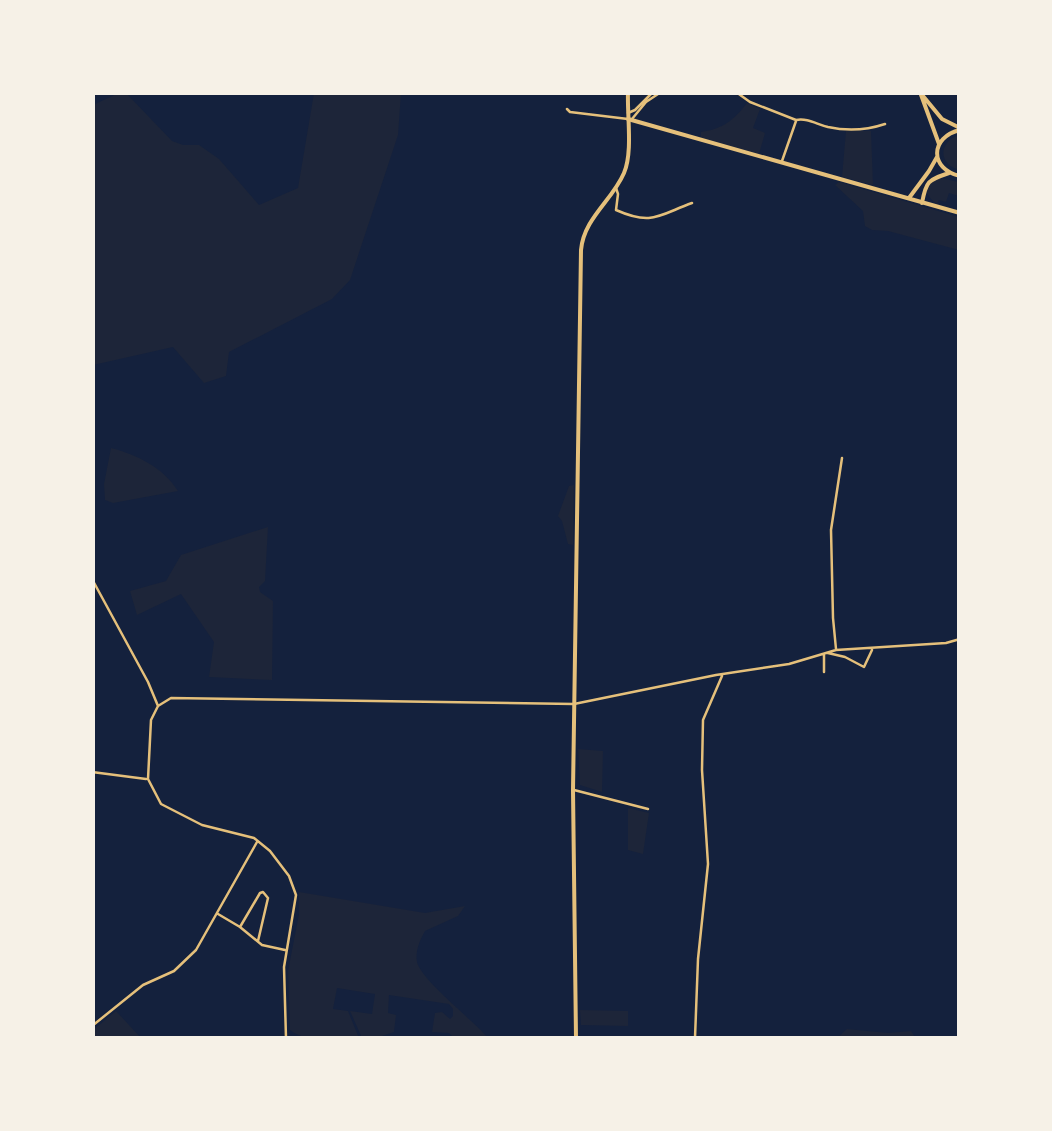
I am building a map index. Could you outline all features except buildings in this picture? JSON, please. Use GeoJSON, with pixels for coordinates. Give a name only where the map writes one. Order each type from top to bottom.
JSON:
{"type":"FeatureCollection","features":[{"type":"Feature","properties":{"kind":"main road"},"geometry":{"type":"LineString","coordinates":[[576,1038],[572,790],[582,250],[590,221],[626,168],[628,92]]}},
{"type":"Feature","properties":{"kind":"main road"},"geometry":{"type":"LineString","coordinates":[[921,93],[945,121],[960,129]]}},
{"type":"Feature","properties":{"kind":"main road"},"geometry":{"type":"LineString","coordinates":[[908,199],[937,157],[939,144],[921,93]]}},
{"type":"Feature","properties":{"kind":"main road"},"geometry":{"type":"LineString","coordinates":[[629,117],[960,213]]}},
{"type":"Feature","properties":{"kind":"main road"},"geometry":{"type":"LineString","coordinates":[[939,144],[948,133],[960,129]]}},
{"type":"Feature","properties":{"kind":"main road"},"geometry":{"type":"LineString","coordinates":[[937,157],[943,169],[960,176]]}},
{"type":"Feature","properties":{"kind":"main road"},"geometry":{"type":"LineString","coordinates":[[922,203],[929,181],[949,173]]}},
{"type":"Feature","properties":{"kind":"street"},"geometry":{"type":"LineString","coordinates":[[644,92],[644,100]]}},
{"type":"Feature","properties":{"kind":"street"},"geometry":{"type":"LineString","coordinates":[[629,117],[653,92]]}},
{"type":"Feature","properties":{"kind":"street"},"geometry":{"type":"LineString","coordinates":[[567,109],[629,117],[660,92]]}},
{"type":"Feature","properties":{"kind":"street"},"geometry":{"type":"LineString","coordinates":[[736,92],[750,102],[796,120],[803,118],[847,129],[871,129],[885,124]]}},
{"type":"Feature","properties":{"kind":"street"},"geometry":{"type":"LineString","coordinates":[[781,162],[796,120]]}},
{"type":"Feature","properties":{"kind":"street"},"geometry":{"type":"LineString","coordinates":[[616,188],[616,210],[636,220],[664,216],[692,204]]}},
{"type":"Feature","properties":{"kind":"street"},"geometry":{"type":"LineString","coordinates":[[836,650],[830,530],[842,458]]}},
{"type":"Feature","properties":{"kind":"street"},"geometry":{"type":"LineString","coordinates":[[92,579],[158,706]]}},
{"type":"Feature","properties":{"kind":"street"},"geometry":{"type":"LineString","coordinates":[[286,1038],[284,967],[296,895],[289,876],[270,850],[257,841],[202,825],[161,804],[148,779],[151,720],[158,706],[171,698],[574,704],[789,664],[836,650],[959,642]]}},
{"type":"Feature","properties":{"kind":"street"},"geometry":{"type":"LineString","coordinates":[[826,653],[864,667],[872,648]]}},
{"type":"Feature","properties":{"kind":"street"},"geometry":{"type":"LineString","coordinates":[[824,672],[826,653]]}},
{"type":"Feature","properties":{"kind":"street"},"geometry":{"type":"LineString","coordinates":[[695,1038],[708,864],[703,720],[722,674]]}},
{"type":"Feature","properties":{"kind":"street"},"geometry":{"type":"LineString","coordinates":[[92,772],[148,779]]}},
{"type":"Feature","properties":{"kind":"street"},"geometry":{"type":"LineString","coordinates":[[572,790],[648,809]]}},
{"type":"Feature","properties":{"kind":"street"},"geometry":{"type":"LineString","coordinates":[[92,1026],[142,985],[174,971],[196,950],[257,841]]}},
{"type":"Feature","properties":{"kind":"street"},"geometry":{"type":"LineString","coordinates":[[240,927],[260,893],[266,894],[258,941]]}},
{"type":"Feature","properties":{"kind":"street"},"geometry":{"type":"LineString","coordinates":[[216,913],[262,945],[287,950]]}},
{"type":"Feature","properties":{"kind":"street"},"geometry":{"type":"LineString","coordinates":[[874,1038],[918,1038]]}},
{"type":"Feature","properties":{"kind":"shaded area"},"geometry":{"type":"Polygon","coordinates":[[[126,93],[172,141],[199,145],[219,159],[259,205],[298,188],[314,93],[401,93],[398,135],[350,280],[332,299],[229,352],[226,376],[204,383],[173,347],[93,365],[93,105],[126,93]]]}},
{"type":"Feature","properties":{"kind":"shaded area"},"geometry":{"type":"Polygon","coordinates":[[[747,103],[760,109],[753,128],[765,133],[759,154],[701,138],[701,132],[727,123],[747,103]]]}},
{"type":"Feature","properties":{"kind":"shaded area"},"geometry":{"type":"Polygon","coordinates":[[[846,131],[871,131],[873,185],[842,177],[846,131]]]}},
{"type":"Feature","properties":{"kind":"shaded area"},"geometry":{"type":"Polygon","coordinates":[[[959,135],[960,170],[944,159],[943,153],[947,143],[959,135]]]}},
{"type":"Feature","properties":{"kind":"shaded area"},"geometry":{"type":"Polygon","coordinates":[[[940,178],[959,182],[959,196],[949,193],[946,202],[939,200],[937,204],[926,190],[940,178]]]}},
{"type":"Feature","properties":{"kind":"shaded area"},"geometry":{"type":"Polygon","coordinates":[[[839,182],[959,217],[959,250],[872,230],[865,226],[863,211],[835,185],[839,182]]]}},
{"type":"Feature","properties":{"kind":"shaded area"},"geometry":{"type":"Polygon","coordinates":[[[111,448],[149,463],[178,491],[113,503],[105,500],[111,448]]]}},
{"type":"Feature","properties":{"kind":"shaded area"},"geometry":{"type":"Polygon","coordinates":[[[574,485],[573,545],[568,544],[558,516],[569,486],[574,485]]]}},
{"type":"Feature","properties":{"kind":"shaded area"},"geometry":{"type":"Polygon","coordinates":[[[268,527],[265,581],[259,587],[273,601],[272,680],[209,677],[214,642],[181,594],[137,615],[130,591],[166,581],[181,555],[268,527]]]}},
{"type":"Feature","properties":{"kind":"shaded area"},"geometry":{"type":"Polygon","coordinates":[[[578,749],[603,751],[602,792],[580,785],[578,749]]]}},
{"type":"Feature","properties":{"kind":"shaded area"},"geometry":{"type":"Polygon","coordinates":[[[628,808],[649,813],[643,854],[628,850],[628,808]]]}},
{"type":"Feature","properties":{"kind":"shaded area"},"geometry":{"type":"Polygon","coordinates":[[[299,892],[425,913],[465,906],[458,916],[425,931],[417,962],[437,989],[488,1038],[454,1038],[449,1033],[432,1032],[435,1013],[442,1012],[450,1019],[453,1016],[449,1004],[389,995],[388,1013],[396,1015],[394,1032],[362,1038],[350,1011],[372,1014],[375,994],[337,988],[333,1009],[348,1011],[359,1038],[314,1039],[290,1030],[288,971],[299,914],[299,892]]]}},
{"type":"Feature","properties":{"kind":"shaded area"},"geometry":{"type":"Polygon","coordinates":[[[580,1010],[628,1011],[628,1026],[581,1025],[580,1010]]]}},
{"type":"Feature","properties":{"kind":"shaded area"},"geometry":{"type":"Polygon","coordinates":[[[116,1011],[141,1038],[97,1038],[93,1034],[116,1011]]]}},
{"type":"Feature","properties":{"kind":"shaded area"},"geometry":{"type":"Polygon","coordinates":[[[847,1029],[911,1031],[915,1037],[837,1038],[847,1029]]]}}]}
